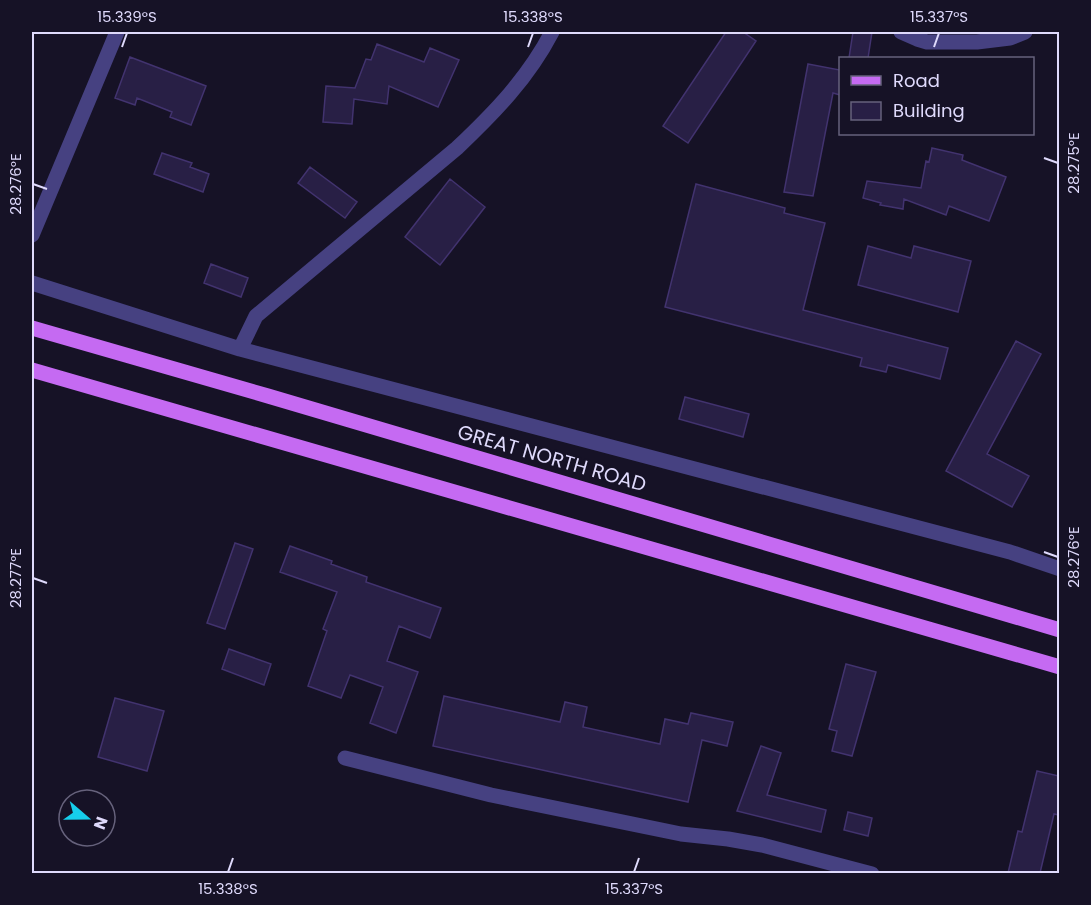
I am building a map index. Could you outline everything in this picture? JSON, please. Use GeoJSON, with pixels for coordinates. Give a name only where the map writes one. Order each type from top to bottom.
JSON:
{"type":"FeatureCollection","features":[{"type":"Feature","properties":{"kind":"main road","name":"GREAT NORTH ROAD"},"geometry":{"type":"LineString","coordinates":[[32,328],[1059,630]]}},
{"type":"Feature","properties":{"kind":"main road"},"geometry":{"type":"LineString","coordinates":[[32,370],[1059,667]]}},
{"type":"Feature","properties":{"kind":"street"},"geometry":{"type":"LineString","coordinates":[[32,235],[117,32]]}},
{"type":"Feature","properties":{"kind":"street"},"geometry":{"type":"LineString","coordinates":[[240,349],[256,316],[457,148],[488,119],[509,97],[526,74],[552,32]]}},
{"type":"Feature","properties":{"kind":"street"},"geometry":{"type":"LineString","coordinates":[[901,32],[927,42],[993,40],[1010,38],[1025,32]]}},
{"type":"Feature","properties":{"kind":"street"},"geometry":{"type":"LineString","coordinates":[[32,283],[240,349],[1010,552],[1059,569]]}},
{"type":"Feature","properties":{"kind":"street"},"geometry":{"type":"LineString","coordinates":[[345,758],[490,795],[681,834],[762,845],[838,869],[872,873]]}},
{"type":"Feature","properties":{"kind":"building"},"geometry":{"type":"Polygon","coordinates":[[[726,32],[743,32],[756,41],[688,143],[663,126],[726,32]]]}},
{"type":"Feature","properties":{"kind":"building"},"geometry":{"type":"Polygon","coordinates":[[[853,32],[872,32],[868,57],[849,57],[853,32]]]}},
{"type":"Feature","properties":{"kind":"building"},"geometry":{"type":"Polygon","coordinates":[[[377,44],[424,62],[430,48],[459,60],[438,107],[389,86],[387,104],[354,99],[352,124],[323,122],[326,86],[355,88],[366,59],[371,60],[377,44]]]}},
{"type":"Feature","properties":{"kind":"building"},"geometry":{"type":"Polygon","coordinates":[[[130,57],[206,86],[191,125],[170,117],[172,112],[137,98],[135,105],[115,98],[130,57]]]}},
{"type":"Feature","properties":{"kind":"building"},"geometry":{"type":"Polygon","coordinates":[[[808,64],[839,70],[839,95],[833,93],[813,196],[784,192],[808,64]]]}},
{"type":"Feature","properties":{"kind":"building"},"geometry":{"type":"Polygon","coordinates":[[[932,148],[963,155],[962,160],[1006,177],[989,221],[949,206],[946,215],[904,199],[903,209],[880,205],[881,203],[863,198],[867,181],[921,188],[926,161],[929,162],[932,148]]]}},
{"type":"Feature","properties":{"kind":"building"},"geometry":{"type":"Polygon","coordinates":[[[162,153],[192,163],[190,167],[209,174],[203,192],[154,174],[162,153]]]}},
{"type":"Feature","properties":{"kind":"building"},"geometry":{"type":"Polygon","coordinates":[[[310,167],[357,202],[345,218],[298,183],[310,167]]]}},
{"type":"Feature","properties":{"kind":"building"},"geometry":{"type":"Polygon","coordinates":[[[450,179],[485,207],[440,265],[405,237],[450,179]]]}},
{"type":"Feature","properties":{"kind":"building"},"geometry":{"type":"Polygon","coordinates":[[[696,184],[785,208],[784,213],[825,223],[803,310],[948,348],[940,379],[888,365],[886,372],[860,366],[862,358],[665,307],[696,184]]]}},
{"type":"Feature","properties":{"kind":"building"},"geometry":{"type":"Polygon","coordinates":[[[868,246],[911,258],[914,246],[971,261],[958,312],[858,285],[868,246]]]}},
{"type":"Feature","properties":{"kind":"building"},"geometry":{"type":"Polygon","coordinates":[[[211,264],[248,278],[241,297],[204,283],[211,264]]]}},
{"type":"Feature","properties":{"kind":"building"},"geometry":{"type":"Polygon","coordinates":[[[1016,341],[1041,354],[987,454],[1029,476],[1012,507],[946,471],[1016,341]]]}},
{"type":"Feature","properties":{"kind":"building"},"geometry":{"type":"Polygon","coordinates":[[[685,397],[749,414],[743,437],[679,419],[685,397]]]}},
{"type":"Feature","properties":{"kind":"building"},"geometry":{"type":"Polygon","coordinates":[[[235,543],[253,549],[225,629],[207,623],[235,543]]]}},
{"type":"Feature","properties":{"kind":"building"},"geometry":{"type":"Polygon","coordinates":[[[290,546],[367,577],[366,582],[441,608],[430,638],[399,626],[387,661],[418,672],[396,733],[370,723],[383,687],[350,675],[341,698],[308,686],[327,631],[323,629],[337,592],[280,572],[290,546]]]}},
{"type":"Feature","properties":{"kind":"building"},"geometry":{"type":"Polygon","coordinates":[[[229,649],[271,664],[264,685],[222,669],[229,649]]]}},
{"type":"Feature","properties":{"kind":"building"},"geometry":{"type":"Polygon","coordinates":[[[846,664],[876,672],[852,756],[832,751],[837,731],[829,729],[846,664]]]}},
{"type":"Feature","properties":{"kind":"building"},"geometry":{"type":"Polygon","coordinates":[[[444,696],[560,722],[565,702],[587,707],[583,727],[660,744],[665,719],[688,724],[691,713],[733,722],[727,746],[702,740],[688,802],[433,746],[444,696]]]}},
{"type":"Feature","properties":{"kind":"building"},"geometry":{"type":"Polygon","coordinates":[[[115,698],[164,711],[147,771],[98,757],[115,698]]]}},
{"type":"Feature","properties":{"kind":"building"},"geometry":{"type":"Polygon","coordinates":[[[761,746],[781,753],[767,795],[826,810],[821,832],[737,811],[761,746]]]}},
{"type":"Feature","properties":{"kind":"building"},"geometry":{"type":"Polygon","coordinates":[[[1037,771],[1059,776],[1059,815],[1054,814],[1040,873],[1008,873],[1018,831],[1022,832],[1037,771]]]}},
{"type":"Feature","properties":{"kind":"building"},"geometry":{"type":"Polygon","coordinates":[[[848,812],[872,818],[868,836],[844,830],[848,812]]]}}]}
